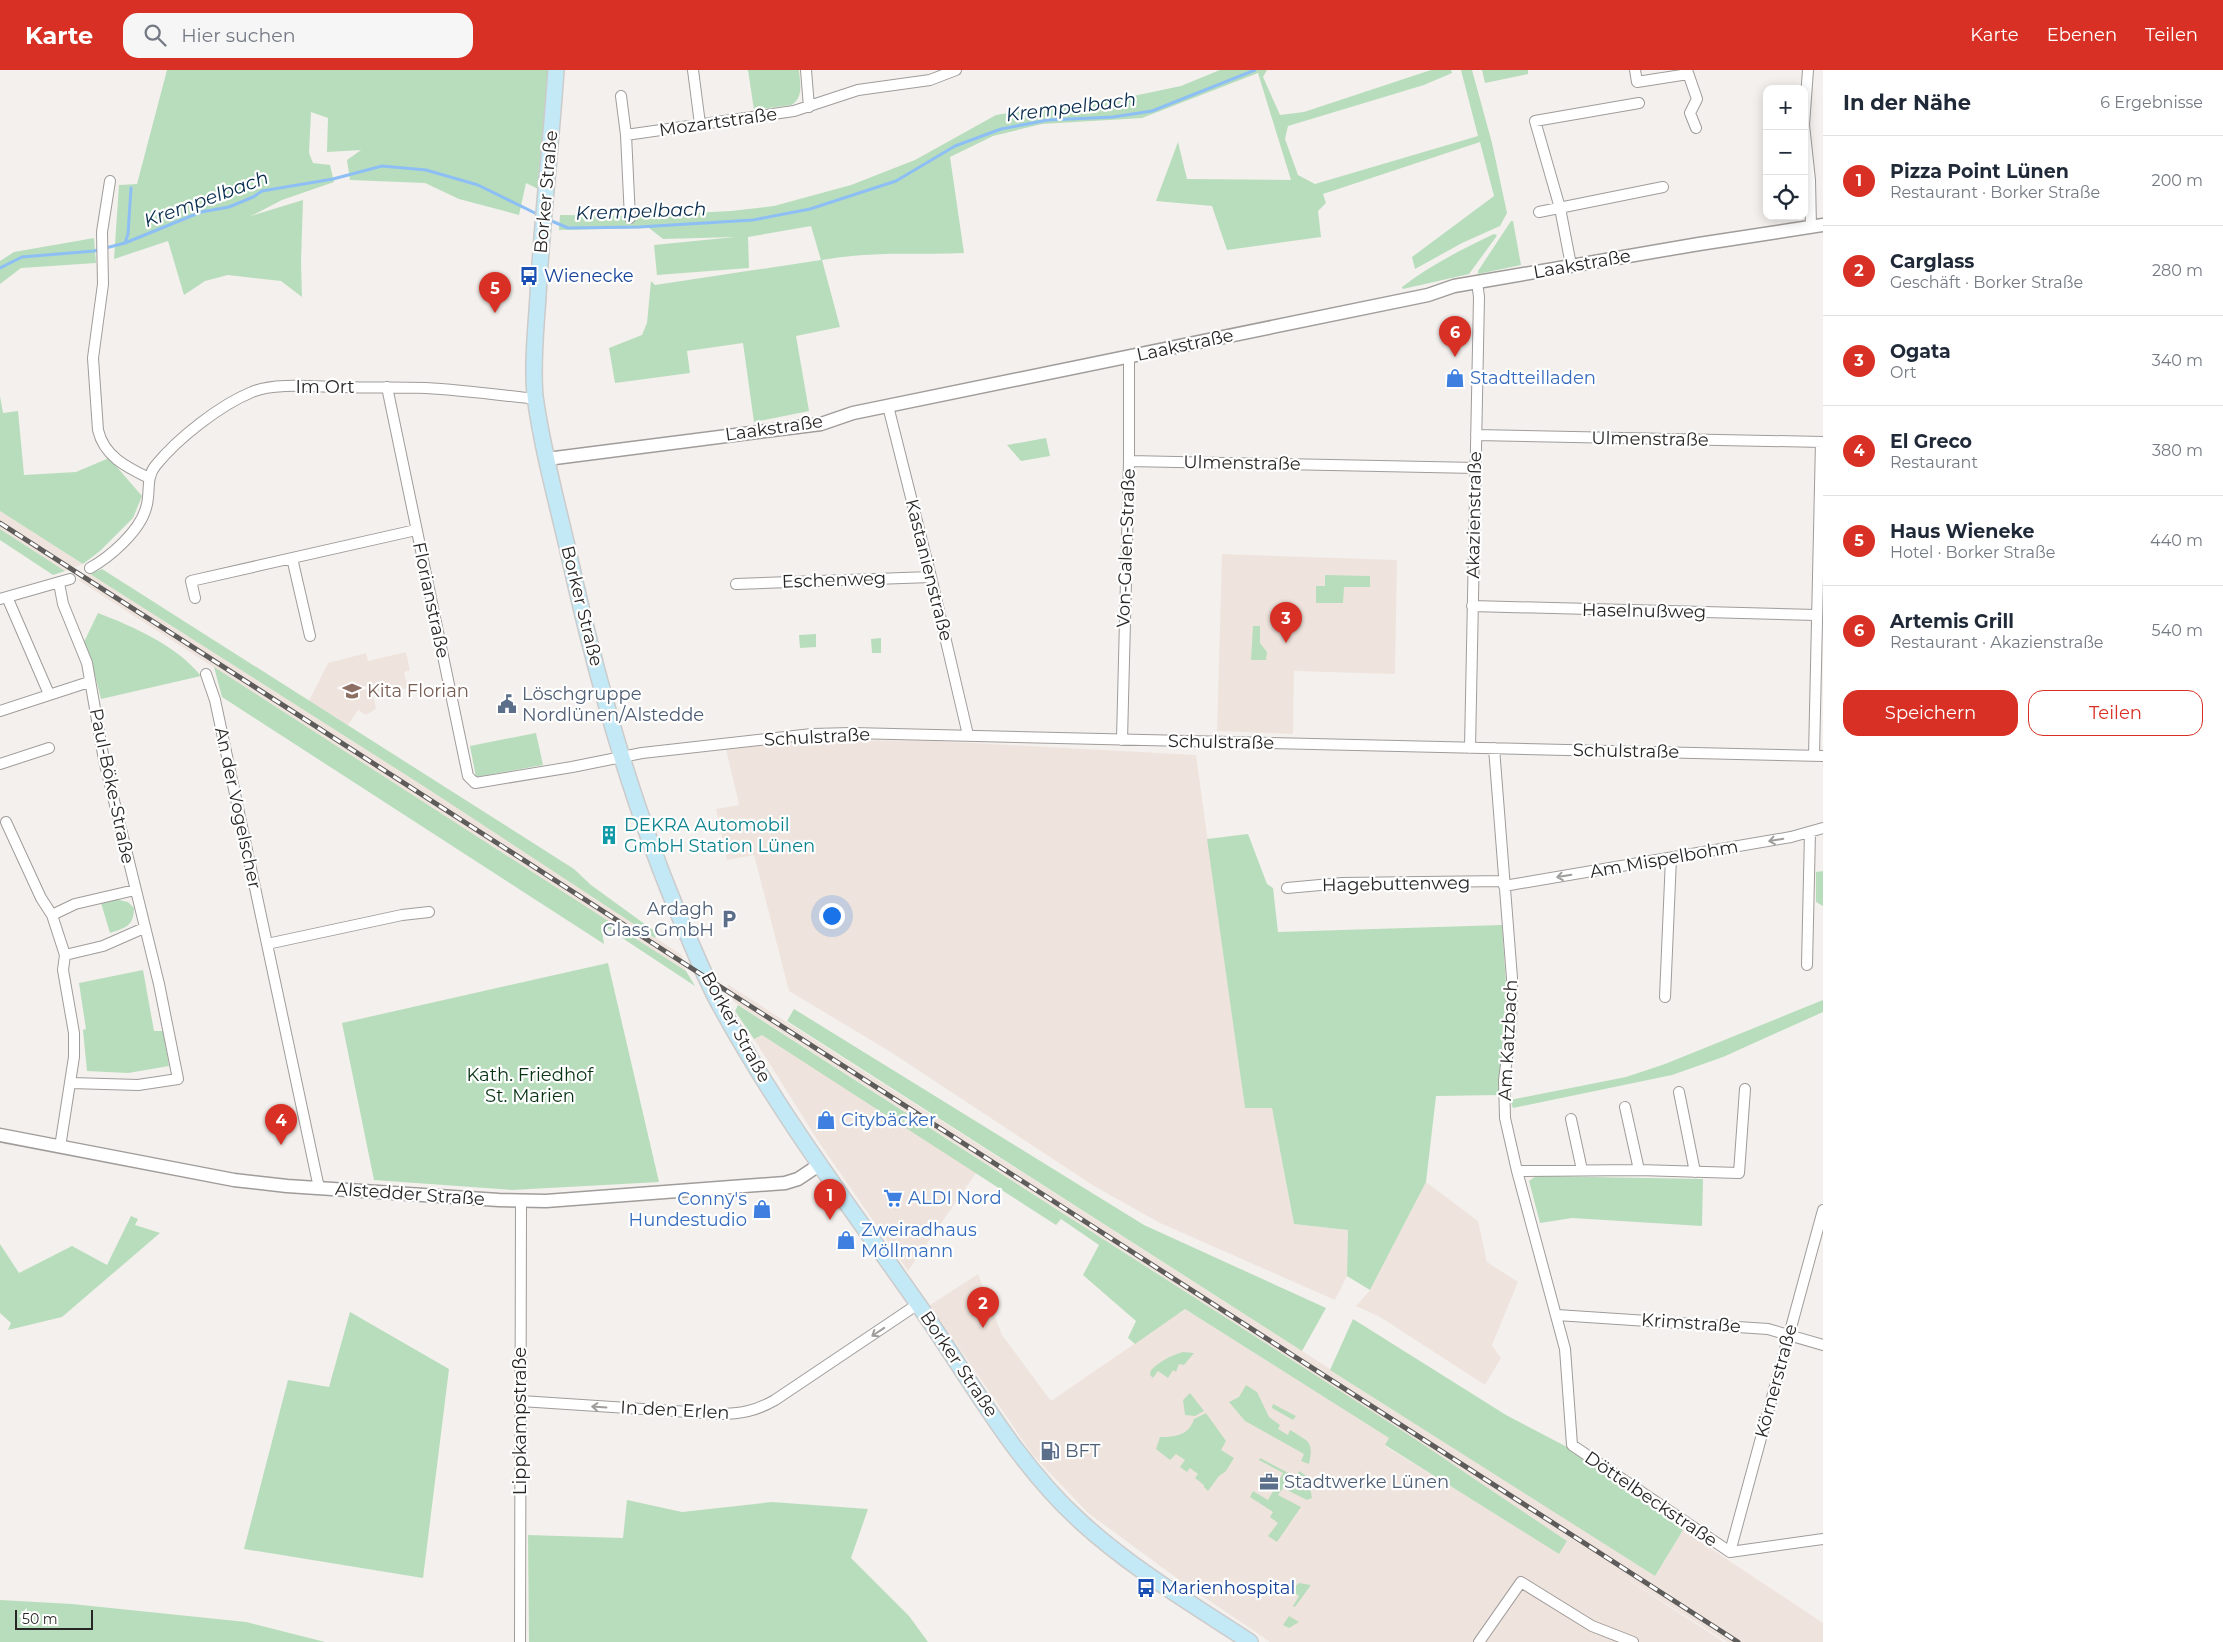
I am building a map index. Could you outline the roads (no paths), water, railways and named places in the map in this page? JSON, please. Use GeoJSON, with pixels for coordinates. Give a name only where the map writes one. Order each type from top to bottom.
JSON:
{"type":"FeatureCollection","features":[{"type":"Feature","properties":{"kind":"main road","name":"Borker Straße"},"geometry":{"type":"LineString","coordinates":[[556,70],[535,355],[536,399],[547,459],[579,599],[621,757],[656,857],[714,993],[723,1011],[819,1164],[918,1304],[1011,1441],[1048,1488],[1082,1523],[1135,1565],[1244,1641]]}},
{"type":"Feature","properties":{"kind":"street"},"geometry":{"type":"LineString","coordinates":[[694,70],[700,124]]}},
{"type":"Feature","properties":{"kind":"street"},"geometry":{"type":"LineString","coordinates":[[806,70],[809,107]]}},
{"type":"Feature","properties":{"kind":"street","name":"Mozartstraße"},"geometry":{"type":"LineString","coordinates":[[626,135],[794,111],[858,90],[930,80],[956,70]]}},
{"type":"Feature","properties":{"kind":"street"},"geometry":{"type":"LineString","coordinates":[[1635,70],[1636,82],[1687,72],[1697,99],[1690,113],[1696,128]]}},
{"type":"Feature","properties":{"kind":"street"},"geometry":{"type":"LineString","coordinates":[[1810,71],[1804,125],[1817,226]]}},
{"type":"Feature","properties":{"kind":"street"},"geometry":{"type":"LineString","coordinates":[[621,96],[626,135],[630,218]]}},
{"type":"Feature","properties":{"kind":"street"},"geometry":{"type":"LineString","coordinates":[[1571,265],[1560,208],[1536,121],[1638,103]]}},
{"type":"Feature","properties":{"kind":"street"},"geometry":{"type":"LineString","coordinates":[[110,181],[102,243],[103,284],[93,358],[98,430],[100,440],[108,451],[125,467],[149,478]]}},
{"type":"Feature","properties":{"kind":"street"},"geometry":{"type":"LineString","coordinates":[[1539,212],[1663,187]]}},
{"type":"Feature","properties":{"kind":"street","name":"Laakstraße"},"geometry":{"type":"LineString","coordinates":[[547,459],[814,425],[853,413],[1428,295],[1454,286],[1571,265],[1817,226]]}},
{"type":"Feature","properties":{"kind":"street","name":"Akazienstraße"},"geometry":{"type":"LineString","coordinates":[[1470,748],[1479,297],[1477,282]]}},
{"type":"Feature","properties":{"kind":"street","name":"Von-Galen-Straße"},"geometry":{"type":"LineString","coordinates":[[1122,740],[1129,461],[1129,356]]}},
{"type":"Feature","properties":{"kind":"street","name":"Im Ort"},"geometry":{"type":"LineString","coordinates":[[90,568],[101,562],[122,543],[140,521],[146,508],[149,478],[157,463],[198,426],[228,404],[254,391],[294,386],[428,388],[536,399]]}},
{"type":"Feature","properties":{"kind":"street","name":"Florianstraße"},"geometry":{"type":"LineString","coordinates":[[387,387],[468,776],[471,780],[480,783],[621,757]]}},
{"type":"Feature","properties":{"kind":"street","name":"Kastanienstraße"},"geometry":{"type":"LineString","coordinates":[[888,406],[931,576],[968,735]]}},
{"type":"Feature","properties":{"kind":"street","name":"Ulmenstraße"},"geometry":{"type":"LineString","coordinates":[[1476,435],[1822,442]]}},
{"type":"Feature","properties":{"kind":"street"},"geometry":{"type":"LineString","coordinates":[[1819,756],[1816,615],[1822,442]]}},
{"type":"Feature","properties":{"kind":"street","name":"Ulmenstraße"},"geometry":{"type":"LineString","coordinates":[[1129,461],[1476,468]]}},
{"type":"Feature","properties":{"kind":"street"},"geometry":{"type":"LineString","coordinates":[[195,598],[191,581],[416,530]]}},
{"type":"Feature","properties":{"kind":"street"},"geometry":{"type":"LineString","coordinates":[[292,558],[310,636]]}},
{"type":"Feature","properties":{"kind":"street","name":"Eschenweg"},"geometry":{"type":"LineString","coordinates":[[736,584],[931,576]]}},
{"type":"Feature","properties":{"kind":"street"},"geometry":{"type":"LineString","coordinates":[[49,694],[4,598],[70,579]]}},
{"type":"Feature","properties":{"kind":"street","name":"Paul-Böke-Straße"},"geometry":{"type":"LineString","coordinates":[[59,583],[63,604],[87,663],[104,760],[158,984],[178,1078],[138,1085],[94,1086],[71,1083]]}},
{"type":"Feature","properties":{"kind":"street","name":"Haselnußweg"},"geometry":{"type":"LineString","coordinates":[[1472,606],[1816,615]]}},
{"type":"Feature","properties":{"kind":"street","name":"An der Vogelscher"},"geometry":{"type":"LineString","coordinates":[[206,674],[215,700],[319,1188]]}},
{"type":"Feature","properties":{"kind":"street","name":"Paul-Böke-Straße"},"geometry":{"type":"LineString","coordinates":[[1,708],[89,682]]}},
{"type":"Feature","properties":{"kind":"street","name":"Schulstraße"},"geometry":{"type":"LineString","coordinates":[[621,757],[642,752],[812,734],[968,735],[1819,756]]}},
{"type":"Feature","properties":{"kind":"street"},"geometry":{"type":"LineString","coordinates":[[0,764],[49,748]]}},
{"type":"Feature","properties":{"kind":"street","name":"Am Katzbach"},"geometry":{"type":"LineString","coordinates":[[1494,748],[1512,978],[1512,1007],[1504,1080],[1505,1118],[1517,1171],[1565,1349],[1572,1445]]}},
{"type":"Feature","properties":{"kind":"street"},"geometry":{"type":"LineString","coordinates":[[6,822],[41,898],[52,915],[65,955],[64,970],[74,1033],[74,1056],[60,1147]]}},
{"type":"Feature","properties":{"kind":"street","name":"Am Mispelbohm"},"geometry":{"type":"LineString","coordinates":[[1504,884],[1671,858],[1823,828]]}},
{"type":"Feature","properties":{"kind":"street"},"geometry":{"type":"LineString","coordinates":[[1807,965],[1810,832]]}},
{"type":"Feature","properties":{"kind":"street"},"geometry":{"type":"LineString","coordinates":[[1665,997],[1671,858]]}},
{"type":"Feature","properties":{"kind":"street","name":"Hagebuttenweg"},"geometry":{"type":"LineString","coordinates":[[1287,888],[1342,883],[1504,884]]}},
{"type":"Feature","properties":{"kind":"street"},"geometry":{"type":"LineString","coordinates":[[52,915],[83,902],[134,890]]}},
{"type":"Feature","properties":{"kind":"street"},"geometry":{"type":"LineString","coordinates":[[267,944],[402,915],[429,912]]}},
{"type":"Feature","properties":{"kind":"street"},"geometry":{"type":"LineString","coordinates":[[65,955],[103,946],[144,928]]}},
{"type":"Feature","properties":{"kind":"street"},"geometry":{"type":"LineString","coordinates":[[1517,1171],[1639,1170],[1739,1173],[1745,1089]]}},
{"type":"Feature","properties":{"kind":"street"},"geometry":{"type":"LineString","coordinates":[[1680,1092],[1695,1172]]}},
{"type":"Feature","properties":{"kind":"street"},"geometry":{"type":"LineString","coordinates":[[1625,1107],[1639,1170]]}},
{"type":"Feature","properties":{"kind":"street"},"geometry":{"type":"LineString","coordinates":[[1571,1119],[1582,1170]]}},
{"type":"Feature","properties":{"kind":"street","name":"Alstedder Straße"},"geometry":{"type":"LineString","coordinates":[[0,1135],[234,1180],[319,1188],[521,1201],[639,1195],[785,1183],[798,1179],[819,1164]]}},
{"type":"Feature","properties":{"kind":"street","name":"Lippkampstraße"},"geometry":{"type":"LineString","coordinates":[[520,1642],[521,1201]]}},
{"type":"Feature","properties":{"kind":"street","name":"Körnerstraße"},"geometry":{"type":"LineString","coordinates":[[1730,1552],[1823,1210]]}},
{"type":"Feature","properties":{"kind":"street","name":"In den Erlen"},"geometry":{"type":"LineString","coordinates":[[521,1401],[742,1414],[775,1400],[918,1304]]}},
{"type":"Feature","properties":{"kind":"street","name":"Krimstraße"},"geometry":{"type":"LineString","coordinates":[[1557,1315],[1768,1329],[1823,1345]]}},
{"type":"Feature","properties":{"kind":"street","name":"Döttelbeckstraße"},"geometry":{"type":"LineString","coordinates":[[1572,1445],[1730,1552]]}},
{"type":"Feature","properties":{"kind":"street"},"geometry":{"type":"LineString","coordinates":[[1730,1552],[1823,1539]]}},
{"type":"Feature","properties":{"kind":"street"},"geometry":{"type":"LineString","coordinates":[[1479,1642],[1521,1582],[1592,1626],[1634,1642]]}},
{"type":"Feature","properties":{"kind":"waterway","name":"Krempelbach"},"geometry":{"type":"LineString","coordinates":[[547,219],[568,228],[639,227],[753,220],[810,209],[896,181],[955,146],[1001,129],[1048,120],[1113,117],[1152,111],[1255,70]]}},
{"type":"Feature","properties":{"kind":"waterway","name":"Krempelbach"},"geometry":{"type":"LineString","coordinates":[[0,268],[22,257],[94,251],[125,243],[201,212],[229,207],[262,191],[333,179],[382,166],[426,170],[478,185],[539,215]]}},
{"type":"Feature","properties":{"kind":"waterway"},"geometry":{"type":"LineString","coordinates":[[125,243],[128,234],[131,188]]}},
{"type":"Feature","properties":{"kind":"railway"},"geometry":{"type":"LineString","coordinates":[[0,523],[1738,1642]]}},
{"type":"Feature","properties":{"kind":"place","name":"Wienecke"},"geometry":{"type":"Point","coordinates":[529,276]}},
{"type":"Feature","properties":{"kind":"place","name":"Haus Wieneke"},"geometry":{"type":"Point","coordinates":[495,313]}},
{"type":"Feature","properties":{"kind":"place","name":"Artemis Grill"},"geometry":{"type":"Point","coordinates":[1455,357]}},
{"type":"Feature","properties":{"kind":"place","name":"Stadtteilladen"},"geometry":{"type":"Point","coordinates":[1455,378]}},
{"type":"Feature","properties":{"kind":"place","name":"Ogata"},"geometry":{"type":"Point","coordinates":[1286,643]}},
{"type":"Feature","properties":{"kind":"place","name":"Kita Florian"},"geometry":{"type":"Point","coordinates":[352,691]}},
{"type":"Feature","properties":{"kind":"place","name":"Löschgruppe Nordlünen/Alstedde"},"geometry":{"type":"Point","coordinates":[507,704]}},
{"type":"Feature","properties":{"kind":"place","name":"DEKRA Automobil GmbH Station Lünen"},"geometry":{"type":"Point","coordinates":[609,835]}},
{"type":"Feature","properties":{"kind":"place","name":"Ardagh Glass GmbH"},"geometry":{"type":"Point","coordinates":[729,919]}},
{"type":"Feature","properties":{"kind":"place","name":"Citybäcker"},"geometry":{"type":"Point","coordinates":[826,1120]}},
{"type":"Feature","properties":{"kind":"place","name":"El Greco"},"geometry":{"type":"Point","coordinates":[281,1145]}},
{"type":"Feature","properties":{"kind":"place","name":"ALDI Nord"},"geometry":{"type":"Point","coordinates":[893,1198]}},
{"type":"Feature","properties":{"kind":"place","name":"Conny's Hundestudio"},"geometry":{"type":"Point","coordinates":[762,1209]}},
{"type":"Feature","properties":{"kind":"place","name":"Pizza Point Lünen"},"geometry":{"type":"Point","coordinates":[830,1220]}},
{"type":"Feature","properties":{"kind":"place","name":"Zweiradhaus Möllmann"},"geometry":{"type":"Point","coordinates":[846,1240]}},
{"type":"Feature","properties":{"kind":"place","name":"Carglass"},"geometry":{"type":"Point","coordinates":[983,1328]}},
{"type":"Feature","properties":{"kind":"place","name":"BFT"},"geometry":{"type":"Point","coordinates":[1050,1451]}},
{"type":"Feature","properties":{"kind":"place","name":"Stadtwerke Lünen"},"geometry":{"type":"Point","coordinates":[1269,1482]}},
{"type":"Feature","properties":{"kind":"place","name":"Marienhospital"},"geometry":{"type":"Point","coordinates":[1146,1588]}},
{"type":"Feature","properties":{"kind":"park label","name":"Kath. Friedhof St. Marien"},"geometry":{"type":"Point","coordinates":[530,1085]}}]}
